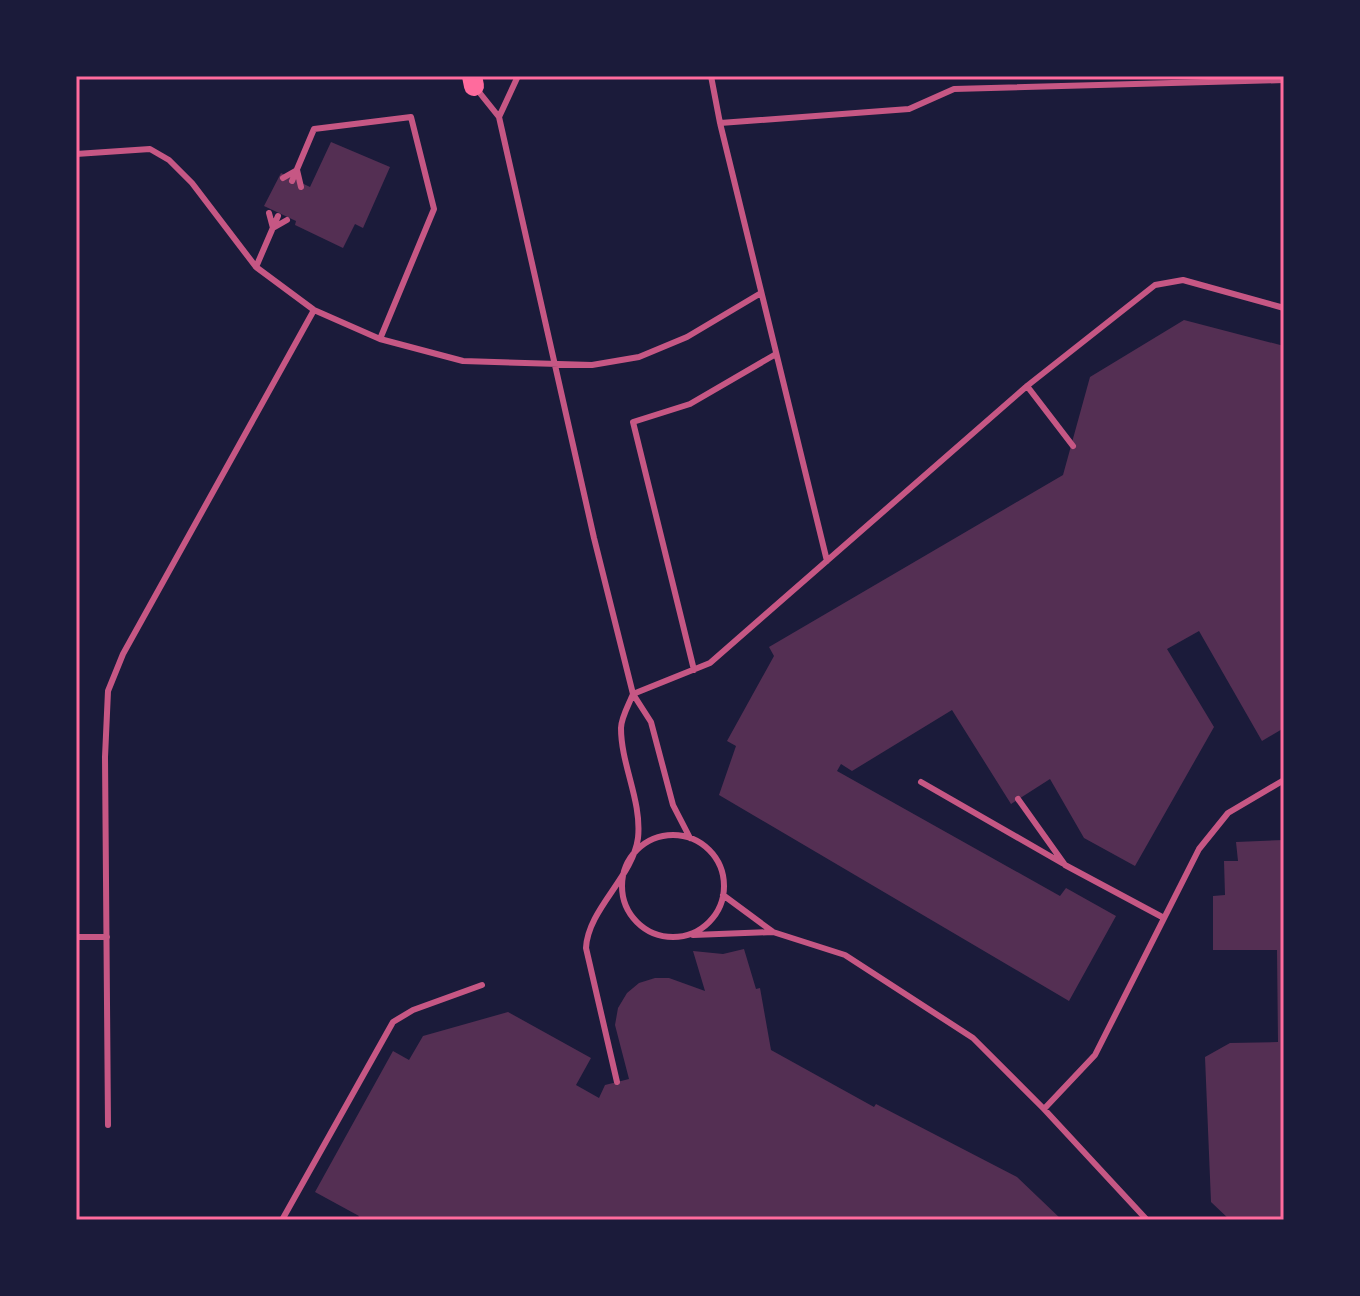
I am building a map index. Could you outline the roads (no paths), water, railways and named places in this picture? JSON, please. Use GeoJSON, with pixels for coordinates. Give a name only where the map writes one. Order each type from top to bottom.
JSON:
{"type":"FeatureCollection","features":[{"type":"Feature","properties":{"kind":"lane"},"geometry":{"type":"LineString","coordinates":[[499,117],[518,76]]}},
{"type":"Feature","properties":{"kind":"lane"},"geometry":{"type":"LineString","coordinates":[[711,76],[827,561]]}},
{"type":"Feature","properties":{"kind":"lane"},"geometry":{"type":"LineString","coordinates":[[473,79],[499,117],[633,694],[651,722],[673,805],[690,838]]}},
{"type":"Feature","properties":{"kind":"lane"},"geometry":{"type":"LineString","coordinates":[[720,123],[909,109],[954,89],[1284,80]]}},
{"type":"Feature","properties":{"kind":"lane"},"geometry":{"type":"LineString","coordinates":[[292,181],[314,129],[411,117],[434,209],[380,339]]}},
{"type":"Feature","properties":{"kind":"lane"},"geometry":{"type":"LineString","coordinates":[[76,154],[150,149],[169,160],[192,183],[256,267],[314,310],[380,339],[463,361],[592,365],[639,357],[687,337],[761,293]]}},
{"type":"Feature","properties":{"kind":"lane"},"geometry":{"type":"LineString","coordinates":[[283,178],[297,170]]}},
{"type":"Feature","properties":{"kind":"lane"},"geometry":{"type":"LineString","coordinates":[[297,170],[301,187]]}},
{"type":"Feature","properties":{"kind":"lane"},"geometry":{"type":"LineString","coordinates":[[269,213],[273,228]]}},
{"type":"Feature","properties":{"kind":"lane"},"geometry":{"type":"LineString","coordinates":[[256,267],[278,216]]}},
{"type":"Feature","properties":{"kind":"lane"},"geometry":{"type":"LineString","coordinates":[[273,228],[287,220]]}},
{"type":"Feature","properties":{"kind":"lane"},"geometry":{"type":"LineString","coordinates":[[773,932],[674,938],[657,935],[642,927],[630,915],[623,899],[622,882],[638,840],[637,821],[620,726],[633,694],[710,663],[1027,386],[1155,285],[1183,280],[1284,308]]}},
{"type":"Feature","properties":{"kind":"lane"},"geometry":{"type":"LineString","coordinates":[[108,1125],[105,772],[108,691],[123,654],[314,310]]}},
{"type":"Feature","properties":{"kind":"lane"},"geometry":{"type":"LineString","coordinates":[[694,670],[633,422],[690,404],[776,354]]}},
{"type":"Feature","properties":{"kind":"lane"},"geometry":{"type":"LineString","coordinates":[[1027,386],[1073,446]]}},
{"type":"Feature","properties":{"kind":"lane"},"geometry":{"type":"LineString","coordinates":[[1044,1109],[1095,1055],[1199,849],[1228,813],[1284,780]]}},
{"type":"Feature","properties":{"kind":"lane"},"geometry":{"type":"LineString","coordinates":[[921,782],[1164,918]]}},
{"type":"Feature","properties":{"kind":"lane"},"geometry":{"type":"LineString","coordinates":[[1018,799],[1065,865]]}},
{"type":"Feature","properties":{"kind":"lane"},"geometry":{"type":"LineString","coordinates":[[617,1082],[586,948],[587,934],[634,853],[660,837],[675,835],[690,838],[713,855],[720,867],[723,895],[712,919],[690,935]]}},
{"type":"Feature","properties":{"kind":"lane"},"geometry":{"type":"LineString","coordinates":[[723,895],[773,932],[845,955],[973,1038],[1147,1220]]}},
{"type":"Feature","properties":{"kind":"lane"},"geometry":{"type":"LineString","coordinates":[[76,937],[107,937]]}},
{"type":"Feature","properties":{"kind":"lane"},"geometry":{"type":"LineString","coordinates":[[282,1220],[393,1022],[413,1010],[482,985]]}}]}
